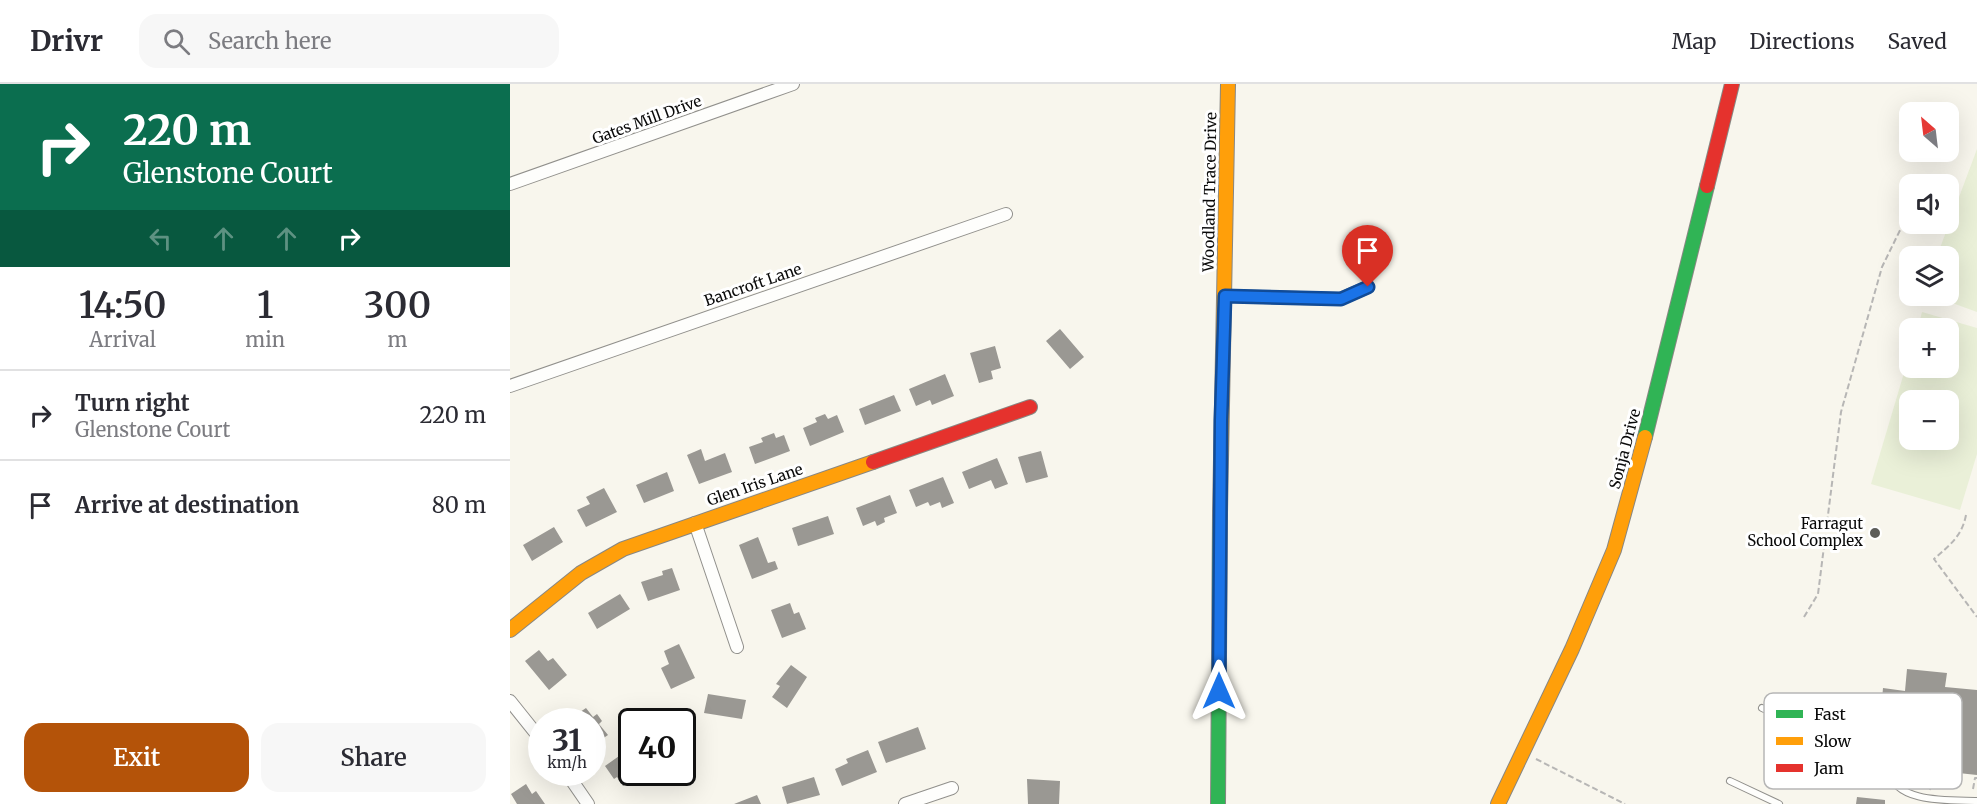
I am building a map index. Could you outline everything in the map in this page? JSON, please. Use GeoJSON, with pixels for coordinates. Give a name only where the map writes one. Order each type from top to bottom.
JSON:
{"type":"FeatureCollection","features":[{"type":"Feature","properties":{"kind":"street","name":"Woodland Trace Drive"},"geometry":{"type":"LineString","coordinates":[[1218,804],[1221,420],[1228,84]]}},
{"type":"Feature","properties":{"kind":"street","name":"Sonja Drive"},"geometry":{"type":"LineString","coordinates":[[1498,804],[1572,649],[1614,550],[1636,474],[1732,84]]}},
{"type":"Feature","properties":{"kind":"street","name":"Gates Mill Drive"},"geometry":{"type":"LineString","coordinates":[[510,184],[789,85]]}},
{"type":"Feature","properties":{"kind":"street","name":"Bancroft Lane"},"geometry":{"type":"LineString","coordinates":[[510,386],[1006,213]]}},
{"type":"Feature","properties":{"kind":"street"},"geometry":{"type":"LineString","coordinates":[[1225,296],[1341,299],[1368,287]]}},
{"type":"Feature","properties":{"kind":"street","name":"Glen Iris Lane"},"geometry":{"type":"LineString","coordinates":[[510,630],[581,573],[623,549],[1029,407]]}},
{"type":"Feature","properties":{"kind":"street"},"geometry":{"type":"LineString","coordinates":[[695,523],[737,647]]}},
{"type":"Feature","properties":{"kind":"street"},"geometry":{"type":"LineString","coordinates":[[510,701],[528,724]]}},
{"type":"Feature","properties":{"kind":"street"},"geometry":{"type":"LineString","coordinates":[[576,786],[588,804]]}},
{"type":"Feature","properties":{"kind":"street"},"geometry":{"type":"LineString","coordinates":[[905,804],[952,788]]}},
{"type":"Feature","properties":{"kind":"lane"},"geometry":{"type":"LineString","coordinates":[[1730,781],[1779,804]]}},
{"type":"Feature","properties":{"kind":"lane"},"geometry":{"type":"LineString","coordinates":[[1901,789],[1911,796],[1928,800],[1977,801]]}},
{"type":"Feature","properties":{"kind":"path"},"geometry":{"type":"LineString","coordinates":[[1804,617],[1818,594],[1841,412],[1882,267],[1899,232]]}},
{"type":"Feature","properties":{"kind":"path"},"geometry":{"type":"LineString","coordinates":[[1965,515],[1963,529],[1956,539],[1934,559],[1977,617]]}},
{"type":"Feature","properties":{"kind":"path"},"geometry":{"type":"LineString","coordinates":[[1523,753],[1625,804]]}},
{"type":"Feature","properties":{"kind":"path"},"geometry":{"type":"LineString","coordinates":[[1973,789],[1975,778],[1977,778]]}},
{"type":"Feature","properties":{"kind":"path"},"geometry":{"type":"LineString","coordinates":[[1929,793],[1930,789]]}},
{"type":"Feature","properties":{"kind":"green space"},"geometry":{"type":"Polygon","coordinates":[[[1977,149],[1977,312],[1959,305],[1959,246],[1941,246],[1945,234],[1959,234],[1959,197],[1977,149]]]}},
{"type":"Feature","properties":{"kind":"green space"},"geometry":{"type":"Polygon","coordinates":[[[1922,312],[1943,318],[1920,318],[1922,312]]]}},
{"type":"Feature","properties":{"kind":"green space"},"geometry":{"type":"Polygon","coordinates":[[[1959,323],[1977,328],[1977,454],[1960,510],[1871,484],[1902,378],[1959,378],[1959,323]]]}},
{"type":"Feature","properties":{"kind":"building"},"geometry":{"type":"Polygon","coordinates":[[[1060,329],[1084,357],[1070,369],[1046,341],[1060,329]]]}},
{"type":"Feature","properties":{"kind":"building"},"geometry":{"type":"Polygon","coordinates":[[[995,346],[1001,368],[991,371],[993,379],[979,383],[970,353],[995,346]]]}},
{"type":"Feature","properties":{"kind":"building"},"geometry":{"type":"Polygon","coordinates":[[[945,374],[954,396],[932,405],[930,400],[916,406],[909,389],[945,374]]]}},
{"type":"Feature","properties":{"kind":"building"},"geometry":{"type":"Polygon","coordinates":[[[894,395],[901,411],[865,425],[859,409],[894,395]]]}},
{"type":"Feature","properties":{"kind":"building"},"geometry":{"type":"Polygon","coordinates":[[[825,414],[828,419],[837,415],[844,432],[810,446],[803,428],[817,422],[815,418],[825,414]]]}},
{"type":"Feature","properties":{"kind":"building"},"geometry":{"type":"Polygon","coordinates":[[[774,433],[776,438],[784,435],[790,451],[755,464],[749,447],[763,442],[761,438],[774,433]]]}},
{"type":"Feature","properties":{"kind":"building"},"geometry":{"type":"Polygon","coordinates":[[[701,449],[705,461],[725,453],[732,472],[699,484],[687,455],[701,449]]]}},
{"type":"Feature","properties":{"kind":"building"},"geometry":{"type":"Polygon","coordinates":[[[1041,451],[1048,477],[1026,483],[1018,457],[1041,451]]]}},
{"type":"Feature","properties":{"kind":"building"},"geometry":{"type":"Polygon","coordinates":[[[997,458],[1008,484],[995,489],[991,480],[969,489],[962,472],[997,458]]]}},
{"type":"Feature","properties":{"kind":"building"},"geometry":{"type":"Polygon","coordinates":[[[667,472],[674,491],[644,503],[636,485],[667,472]]]}},
{"type":"Feature","properties":{"kind":"building"},"geometry":{"type":"Polygon","coordinates":[[[943,477],[954,503],[942,508],[940,502],[930,506],[928,502],[916,507],[909,490],[943,477]]]}},
{"type":"Feature","properties":{"kind":"building"},"geometry":{"type":"Polygon","coordinates":[[[604,488],[617,512],[586,527],[577,510],[590,504],[586,497],[604,488]]]}},
{"type":"Feature","properties":{"kind":"building"},"geometry":{"type":"Polygon","coordinates":[[[890,495],[897,513],[884,518],[885,522],[877,526],[875,521],[863,526],[856,508],[890,495]]]}},
{"type":"Feature","properties":{"kind":"building"},"geometry":{"type":"Polygon","coordinates":[[[828,516],[834,534],[798,546],[792,528],[828,516]]]}},
{"type":"Feature","properties":{"kind":"building"},"geometry":{"type":"Polygon","coordinates":[[[554,527],[563,542],[532,561],[523,545],[554,527]]]}},
{"type":"Feature","properties":{"kind":"building"},"geometry":{"type":"Polygon","coordinates":[[[758,537],[768,563],[775,561],[778,569],[752,579],[739,545],[758,537]]]}},
{"type":"Feature","properties":{"kind":"building"},"geometry":{"type":"Polygon","coordinates":[[[672,568],[680,590],[648,601],[641,582],[663,575],[662,571],[672,568]]]}},
{"type":"Feature","properties":{"kind":"building"},"geometry":{"type":"Polygon","coordinates":[[[620,594],[630,609],[597,629],[588,613],[620,594]]]}},
{"type":"Feature","properties":{"kind":"building"},"geometry":{"type":"Polygon","coordinates":[[[790,603],[794,614],[799,612],[806,629],[782,638],[771,610],[790,603]]]}},
{"type":"Feature","properties":{"kind":"building"},"geometry":{"type":"Polygon","coordinates":[[[679,644],[695,678],[671,689],[661,668],[669,664],[664,651],[679,644]]]}},
{"type":"Feature","properties":{"kind":"building"},"geometry":{"type":"Polygon","coordinates":[[[539,650],[548,661],[553,658],[567,675],[549,690],[525,661],[539,650]]]}},
{"type":"Feature","properties":{"kind":"building"},"geometry":{"type":"Polygon","coordinates":[[[791,665],[807,677],[787,708],[772,697],[780,686],[776,684],[791,665]]]}},
{"type":"Feature","properties":{"kind":"building"},"geometry":{"type":"Polygon","coordinates":[[[1907,669],[1947,673],[1945,687],[1977,690],[1977,775],[1962,773],[1962,693],[1883,693],[1883,688],[1905,691],[1907,669]]]}},
{"type":"Feature","properties":{"kind":"building"},"geometry":{"type":"Polygon","coordinates":[[[708,694],[746,700],[742,719],[704,713],[708,694]]]}},
{"type":"Feature","properties":{"kind":"building"},"geometry":{"type":"Polygon","coordinates":[[[918,727],[926,749],[886,763],[878,742],[918,727]]]}},
{"type":"Feature","properties":{"kind":"building"},"geometry":{"type":"Polygon","coordinates":[[[868,750],[877,772],[842,786],[835,769],[848,763],[846,759],[868,750]]]}},
{"type":"Feature","properties":{"kind":"building"},"geometry":{"type":"Polygon","coordinates":[[[618,757],[618,778],[614,779],[606,765],[618,757]]]}},
{"type":"Feature","properties":{"kind":"building"},"geometry":{"type":"Polygon","coordinates":[[[814,777],[820,795],[787,804],[782,787],[814,777]]]}},
{"type":"Feature","properties":{"kind":"building"},"geometry":{"type":"Polygon","coordinates":[[[1027,779],[1060,781],[1059,804],[1028,804],[1027,779]]]}},
{"type":"Feature","properties":{"kind":"building"},"geometry":{"type":"Polygon","coordinates":[[[526,784],[532,794],[536,791],[545,804],[517,804],[511,794],[526,784]]]}},
{"type":"Feature","properties":{"kind":"building"},"geometry":{"type":"Polygon","coordinates":[[[757,795],[761,804],[734,804],[757,795]]]}},
{"type":"Feature","properties":{"kind":"building"},"geometry":{"type":"Polygon","coordinates":[[[1857,797],[1885,800],[1885,804],[1856,804],[1857,797]]]}},
{"type":"Feature","properties":{"kind":"traffic: fast"},"geometry":{"type":"LineString","coordinates":[[1645,437],[1707,186]]}},
{"type":"Feature","properties":{"kind":"traffic: fast"},"geometry":{"type":"LineString","coordinates":[[1218,804],[1220,513]]}},
{"type":"Feature","properties":{"kind":"traffic: slow"},"geometry":{"type":"LineString","coordinates":[[1220,513],[1228,84]]}},
{"type":"Feature","properties":{"kind":"traffic: slow"},"geometry":{"type":"LineString","coordinates":[[1498,804],[1572,649],[1614,550],[1645,437]]}},
{"type":"Feature","properties":{"kind":"traffic: slow"},"geometry":{"type":"LineString","coordinates":[[510,630],[581,573],[623,549],[873,462]]}},
{"type":"Feature","properties":{"kind":"traffic: jam"},"geometry":{"type":"LineString","coordinates":[[1707,186],[1732,84]]}},
{"type":"Feature","properties":{"kind":"traffic: jam"},"geometry":{"type":"LineString","coordinates":[[873,462],[1030,407]]}},
{"type":"Feature","properties":{"kind":"place","name":"Farragut School Complex"},"geometry":{"type":"Point","coordinates":[1875,533]}},
{"type":"Feature","properties":{"kind":"route"},"geometry":{"type":"LineString","coordinates":[[1219,691],[1221,420],[1225,296],[1341,299],[1368,287]]}}]}
